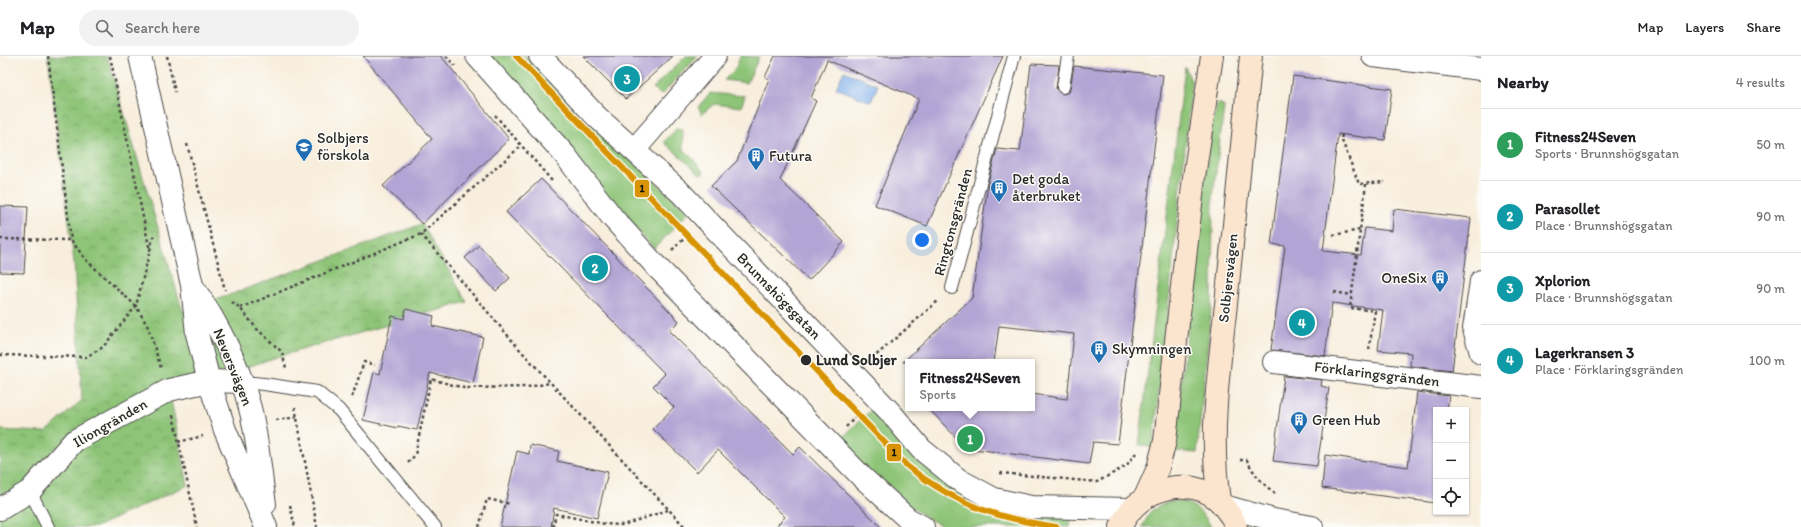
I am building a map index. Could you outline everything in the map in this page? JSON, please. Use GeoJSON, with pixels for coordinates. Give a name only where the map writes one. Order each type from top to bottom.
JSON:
{"type":"FeatureCollection","features":[{"type":"Feature","properties":{"kind":"main road"},"geometry":{"type":"LineString","coordinates":[[1133,510],[1158,468],[1165,441],[1194,177],[1212,56]]}},
{"type":"Feature","properties":{"kind":"main road","name":"Solbjersvägen"},"geometry":{"type":"LineString","coordinates":[[1236,527],[1222,503],[1214,460],[1221,347],[1251,56]]}},
{"type":"Feature","properties":{"kind":"main road"},"geometry":{"type":"LineString","coordinates":[[1133,510],[1167,487],[1184,486],[1199,490],[1222,503]]}},
{"type":"Feature","properties":{"kind":"street","name":"Neversvägen"},"geometry":{"type":"LineString","coordinates":[[140,56],[192,285],[197,334],[209,381],[225,430],[267,527]]}},
{"type":"Feature","properties":{"kind":"street"},"geometry":{"type":"LineString","coordinates":[[477,56],[565,156],[612,217],[656,266],[862,477],[908,519],[923,527]]}},
{"type":"Feature","properties":{"kind":"street","name":"Brunnshögsgatan"},"geometry":{"type":"LineString","coordinates":[[540,56],[596,116],[635,150],[705,219],[876,397],[921,449],[959,480],[994,499],[1031,507],[1133,510]]}},
{"type":"Feature","properties":{"kind":"street"},"geometry":{"type":"LineString","coordinates":[[635,150],[715,56]]}},
{"type":"Feature","properties":{"kind":"street"},"geometry":{"type":"LineString","coordinates":[[1373,56],[1481,69]]}},
{"type":"Feature","properties":{"kind":"street"},"geometry":{"type":"LineString","coordinates":[[1481,281],[1474,329],[1481,352]]}},
{"type":"Feature","properties":{"kind":"street","name":"Neversvägen"},"geometry":{"type":"LineString","coordinates":[[192,285],[220,330],[242,382],[254,424],[267,527]]}},
{"type":"Feature","properties":{"kind":"street","name":"Förklaringsgränden"},"geometry":{"type":"LineString","coordinates":[[1274,362],[1481,387]]}},
{"type":"Feature","properties":{"kind":"street","name":"Iliongränden"},"geometry":{"type":"LineString","coordinates":[[0,509],[30,491],[74,441],[169,390],[209,381],[242,382]]}},
{"type":"Feature","properties":{"kind":"street"},"geometry":{"type":"LineString","coordinates":[[1222,503],[1274,520],[1312,527]]}},
{"type":"Feature","properties":{"kind":"lane","name":"Ringtonsgränden"},"geometry":{"type":"LineString","coordinates":[[952,288],[1014,56]]}},
{"type":"Feature","properties":{"kind":"lane"},"geometry":{"type":"LineString","coordinates":[[1063,87],[1068,56]]}},
{"type":"Feature","properties":{"kind":"lane"},"geometry":{"type":"LineString","coordinates":[[242,382],[290,387],[317,392],[339,410],[346,418],[435,527]]}},
{"type":"Feature","properties":{"kind":"lane"},"geometry":{"type":"LineString","coordinates":[[30,491],[48,527]]}},
{"type":"Feature","properties":{"kind":"path"},"geometry":{"type":"LineString","coordinates":[[48,56],[71,240],[86,260],[136,306],[148,327],[169,390],[178,442],[198,527]]}},
{"type":"Feature","properties":{"kind":"path"},"geometry":{"type":"LineString","coordinates":[[110,56],[150,253]]}},
{"type":"Feature","properties":{"kind":"path"},"geometry":{"type":"LineString","coordinates":[[167,56],[175,93]]}},
{"type":"Feature","properties":{"kind":"path"},"geometry":{"type":"LineString","coordinates":[[1342,134],[1341,138],[1359,184],[1385,182]]}},
{"type":"Feature","properties":{"kind":"path"},"geometry":{"type":"LineString","coordinates":[[185,137],[226,291]]}},
{"type":"Feature","properties":{"kind":"path"},"geometry":{"type":"LineString","coordinates":[[240,308],[421,234],[521,146]]}},
{"type":"Feature","properties":{"kind":"path"},"geometry":{"type":"LineString","coordinates":[[1366,184],[1350,308],[1375,311],[1366,373]]}},
{"type":"Feature","properties":{"kind":"path"},"geometry":{"type":"LineString","coordinates":[[656,266],[705,219]]}},
{"type":"Feature","properties":{"kind":"path"},"geometry":{"type":"LineString","coordinates":[[0,355],[86,357],[103,347],[136,306],[155,236],[153,228]]}},
{"type":"Feature","properties":{"kind":"path"},"geometry":{"type":"LineString","coordinates":[[1333,235],[1360,230]]}},
{"type":"Feature","properties":{"kind":"path"},"geometry":{"type":"LineString","coordinates":[[421,234],[522,352],[685,527]]}},
{"type":"Feature","properties":{"kind":"path"},"geometry":{"type":"LineString","coordinates":[[0,239],[71,240]]}},
{"type":"Feature","properties":{"kind":"path","name":"Ringtonsgränden"},"geometry":{"type":"LineString","coordinates":[[869,362],[952,288]]}},
{"type":"Feature","properties":{"kind":"path"},"geometry":{"type":"LineString","coordinates":[[1334,292],[1352,295]]}},
{"type":"Feature","properties":{"kind":"path"},"geometry":{"type":"LineString","coordinates":[[228,299],[240,308],[257,330],[282,352],[298,417],[317,527]]}},
{"type":"Feature","properties":{"kind":"path"},"geometry":{"type":"LineString","coordinates":[[346,418],[364,362],[375,365]]}},
{"type":"Feature","properties":{"kind":"path"},"geometry":{"type":"LineString","coordinates":[[395,477],[415,455],[431,379],[464,388],[528,387],[550,382]]}},
{"type":"Feature","properties":{"kind":"path"},"geometry":{"type":"LineString","coordinates":[[830,444],[876,397]]}},
{"type":"Feature","properties":{"kind":"path"},"geometry":{"type":"LineString","coordinates":[[995,471],[1002,474],[1097,482],[1126,466],[1138,451]]}},
{"type":"Feature","properties":{"kind":"path"},"geometry":{"type":"LineString","coordinates":[[479,527],[487,499],[510,504]]}},
{"type":"Feature","properties":{"kind":"path"},"geometry":{"type":"LineString","coordinates":[[553,527],[556,514],[605,524],[623,525],[668,510]]}},
{"type":"Feature","properties":{"kind":"green space"},"geometry":{"type":"Polygon","coordinates":[[[48,56],[107,56],[183,312],[422,224],[467,302],[270,359],[209,381],[169,390],[188,485],[96,527],[0,527],[0,430],[46,432],[82,400],[74,262],[48,56]]]}},
{"type":"Feature","properties":{"kind":"green space"},"geometry":{"type":"Polygon","coordinates":[[[488,56],[526,56],[590,123],[689,212],[654,249],[488,56]]]}},
{"type":"Feature","properties":{"kind":"green space"},"geometry":{"type":"Polygon","coordinates":[[[686,56],[698,56],[661,95],[653,88],[686,56]]]}},
{"type":"Feature","properties":{"kind":"green space"},"geometry":{"type":"Polygon","coordinates":[[[740,56],[759,57],[747,83],[724,80],[736,68],[740,56]]]}},
{"type":"Feature","properties":{"kind":"green space"},"geometry":{"type":"Polygon","coordinates":[[[1185,67],[1192,83],[1153,448],[1139,445],[1185,67]]]}},
{"type":"Feature","properties":{"kind":"green space"},"geometry":{"type":"Polygon","coordinates":[[[710,93],[745,96],[741,107],[714,104],[702,114],[698,107],[710,93]]]}},
{"type":"Feature","properties":{"kind":"green space"},"geometry":{"type":"Polygon","coordinates":[[[1218,103],[1224,107],[1213,197],[1212,300],[1197,453],[1174,451],[1200,217],[1212,123],[1218,103]]]}},
{"type":"Feature","properties":{"kind":"green space"},"geometry":{"type":"Polygon","coordinates":[[[676,129],[683,130],[683,148],[704,172],[701,175],[664,142],[676,129]]]}},
{"type":"Feature","properties":{"kind":"green space"},"geometry":{"type":"Polygon","coordinates":[[[876,405],[945,478],[1072,510],[1070,527],[944,527],[924,516],[889,491],[838,442],[876,405]]]}},
{"type":"Feature","properties":{"kind":"green space"},"geometry":{"type":"Polygon","coordinates":[[[1169,501],[1183,502],[1194,507],[1203,515],[1211,527],[1142,527],[1151,511],[1169,501]]]}},
{"type":"Feature","properties":{"kind":"water"},"geometry":{"type":"Polygon","coordinates":[[[844,71],[878,85],[871,102],[836,88],[844,71]]]}},
{"type":"Feature","properties":{"kind":"building"},"geometry":{"type":"Polygon","coordinates":[[[363,56],[441,56],[509,139],[422,224],[383,186],[432,139],[363,56]]]}},
{"type":"Feature","properties":{"kind":"building"},"geometry":{"type":"Polygon","coordinates":[[[583,56],[673,56],[626,99],[583,56]]]}},
{"type":"Feature","properties":{"kind":"building"},"geometry":{"type":"Polygon","coordinates":[[[775,56],[1003,56],[927,226],[875,205],[919,99],[827,60],[811,98],[816,101],[780,180],[844,242],[809,280],[711,186],[737,161],[769,79],[765,77],[775,56]]]}},
{"type":"Feature","properties":{"kind":"building"},"geometry":{"type":"Polygon","coordinates":[[[1031,64],[1059,65],[1056,89],[1062,94],[1069,92],[1074,66],[1163,75],[1118,444],[1093,442],[1089,464],[966,448],[931,411],[1035,411],[1035,394],[1067,399],[1074,334],[999,326],[994,359],[906,359],[972,298],[988,183],[997,149],[1020,151],[1031,64]]]}},
{"type":"Feature","properties":{"kind":"building"},"geometry":{"type":"Polygon","coordinates":[[[1293,76],[1392,89],[1385,140],[1338,134],[1323,251],[1361,255],[1365,228],[1392,231],[1394,209],[1471,218],[1452,371],[1410,366],[1411,353],[1378,350],[1383,310],[1332,303],[1325,356],[1271,350],[1285,246],[1271,244],[1293,76]]]}},
{"type":"Feature","properties":{"kind":"building"},"geometry":{"type":"Polygon","coordinates":[[[541,179],[679,321],[669,331],[793,454],[800,447],[881,527],[775,527],[785,517],[718,450],[697,472],[653,429],[674,407],[653,386],[665,374],[506,212],[541,179]]]}},
{"type":"Feature","properties":{"kind":"building"},"geometry":{"type":"Polygon","coordinates":[[[0,206],[28,207],[24,273],[0,272],[0,206]]]}},
{"type":"Feature","properties":{"kind":"building"},"geometry":{"type":"Polygon","coordinates":[[[479,245],[510,278],[496,291],[465,258],[479,245]]]}},
{"type":"Feature","properties":{"kind":"building"},"geometry":{"type":"Polygon","coordinates":[[[406,309],[434,316],[432,326],[483,337],[473,383],[430,373],[417,430],[398,426],[398,428],[363,420],[374,372],[380,374],[392,316],[404,319],[406,309]]]}},
{"type":"Feature","properties":{"kind":"building"},"geometry":{"type":"Polygon","coordinates":[[[1284,376],[1322,380],[1321,386],[1329,388],[1317,466],[1273,461],[1284,376]]]}},
{"type":"Feature","properties":{"kind":"building"},"geometry":{"type":"Polygon","coordinates":[[[1417,392],[1449,396],[1447,407],[1433,407],[1433,503],[1322,488],[1325,455],[1408,467],[1417,392]]]}},
{"type":"Feature","properties":{"kind":"building"},"geometry":{"type":"Polygon","coordinates":[[[530,445],[559,451],[557,461],[608,472],[597,518],[554,508],[551,527],[500,527],[517,451],[529,454],[530,445]]]}},
{"type":"Feature","properties":{"kind":"transit line","name":"1"},"geometry":{"type":"LineString","coordinates":[[516,56],[907,466],[943,491],[978,508],[1014,519],[1057,527]]}},
{"type":"Feature","properties":{"kind":"place","name":"Xplorion"},"geometry":{"type":"Point","coordinates":[627,79]}},
{"type":"Feature","properties":{"kind":"place","name":"Solbjers förskola"},"geometry":{"type":"Point","coordinates":[304,162]}},
{"type":"Feature","properties":{"kind":"place","name":"Futura"},"geometry":{"type":"Point","coordinates":[756,171]}},
{"type":"Feature","properties":{"kind":"place","name":"Det goda återbruket"},"geometry":{"type":"Point","coordinates":[999,203]}},
{"type":"Feature","properties":{"kind":"place","name":"Parasollet"},"geometry":{"type":"Point","coordinates":[595,268]}},
{"type":"Feature","properties":{"kind":"place","name":"OneSix"},"geometry":{"type":"Point","coordinates":[1440,293]}},
{"type":"Feature","properties":{"kind":"place","name":"Lagerkransen 3"},"geometry":{"type":"Point","coordinates":[1302,323]}},
{"type":"Feature","properties":{"kind":"place","name":"Lund Solbjer"},"geometry":{"type":"Point","coordinates":[806,360]}},
{"type":"Feature","properties":{"kind":"place","name":"Skymningen"},"geometry":{"type":"Point","coordinates":[1099,364]}},
{"type":"Feature","properties":{"kind":"place","name":"Green Hub"},"geometry":{"type":"Point","coordinates":[1299,435]}},
{"type":"Feature","properties":{"kind":"place","name":"Fitness24Seven"},"geometry":{"type":"Point","coordinates":[970,439]}}]}
